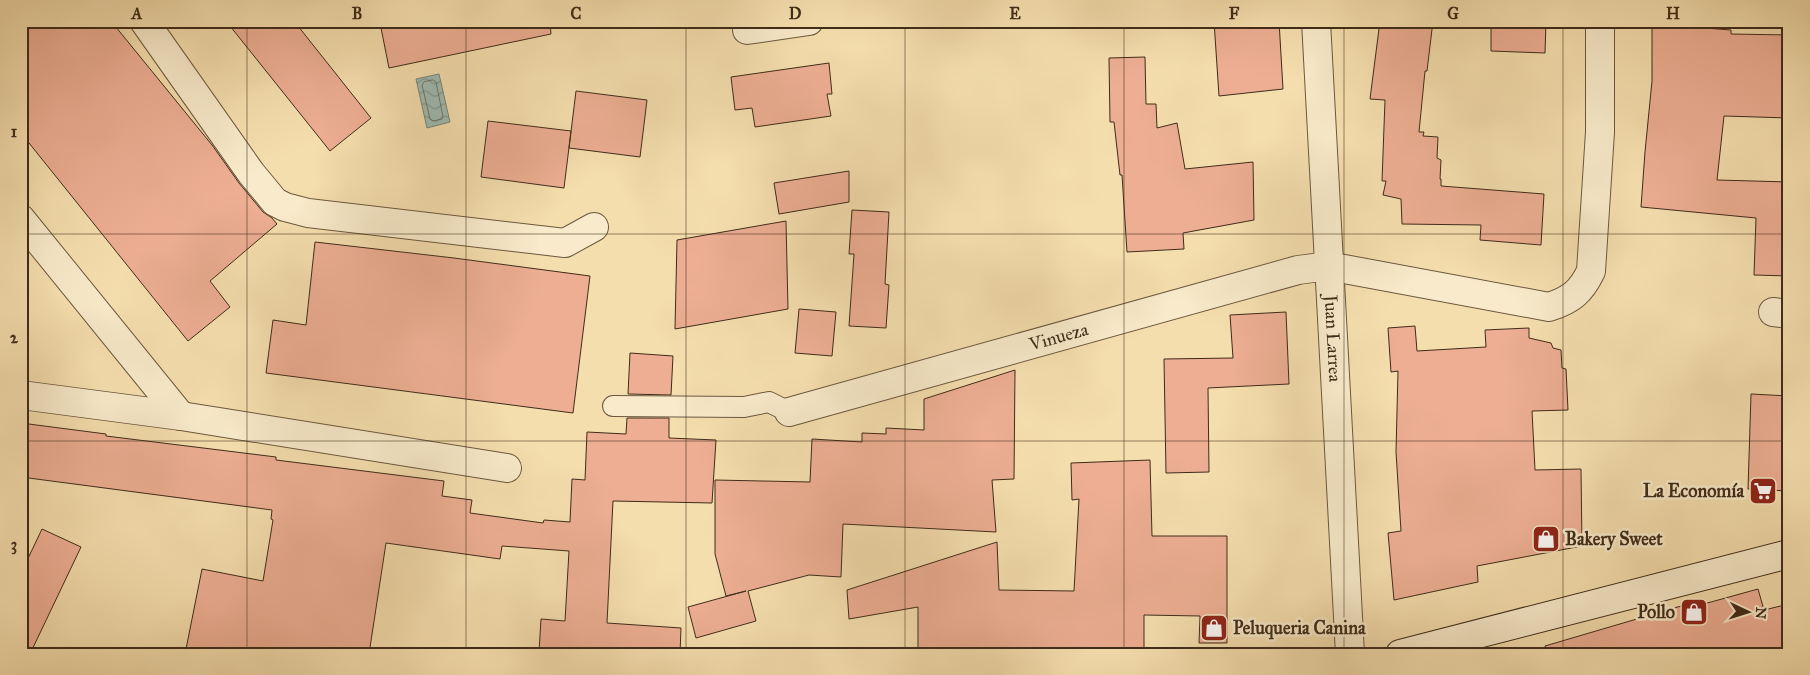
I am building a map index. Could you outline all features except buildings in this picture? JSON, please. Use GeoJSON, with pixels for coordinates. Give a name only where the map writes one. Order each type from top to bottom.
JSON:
{"type":"FeatureCollection","features":[{"type":"Feature","properties":{"kind":"street"},"geometry":{"type":"LineString","coordinates":[[144,21],[251,173],[275,202],[285,207],[308,213],[565,243],[594,227]]}},
{"type":"Feature","properties":{"kind":"street"},"geometry":{"type":"LineString","coordinates":[[747,30],[809,21]]}},
{"type":"Feature","properties":{"kind":"street","name":"Juan Larrea"},"geometry":{"type":"LineString","coordinates":[[1316,21],[1350,654]]}},
{"type":"Feature","properties":{"kind":"street","name":"Vinueza"},"geometry":{"type":"LineString","coordinates":[[789,412],[1298,270],[1328,266],[1549,308],[1565,302],[1585,284],[1591,271],[1600,132],[1600,21]]}},
{"type":"Feature","properties":{"kind":"street"},"geometry":{"type":"LineString","coordinates":[[21,220],[181,416]]}},
{"type":"Feature","properties":{"kind":"street"},"geometry":{"type":"LineString","coordinates":[[21,395],[181,416],[507,468]]}},
{"type":"Feature","properties":{"kind":"street"},"geometry":{"type":"LineString","coordinates":[[1400,654],[1789,554]]}},
{"type":"Feature","properties":{"kind":"lane"},"geometry":{"type":"LineString","coordinates":[[613,406],[744,407],[769,402],[789,412]]}},
{"type":"Feature","properties":{"kind":"water"},"geometry":{"type":"Polygon","coordinates":[[[439,74],[450,122],[427,128],[416,79],[439,74]]]}},
{"type":"Feature","properties":{"kind":"place","name":"La Economía"},"geometry":{"type":"Point","coordinates":[1763,491]}},
{"type":"Feature","properties":{"kind":"place","name":"Bakery Sweet"},"geometry":{"type":"Point","coordinates":[1546,539]}},
{"type":"Feature","properties":{"kind":"place","name":"Pollo"},"geometry":{"type":"Point","coordinates":[1694,612]}},
{"type":"Feature","properties":{"kind":"place","name":"Peluqueria Canina"},"geometry":{"type":"Point","coordinates":[1214,628]}}]}
